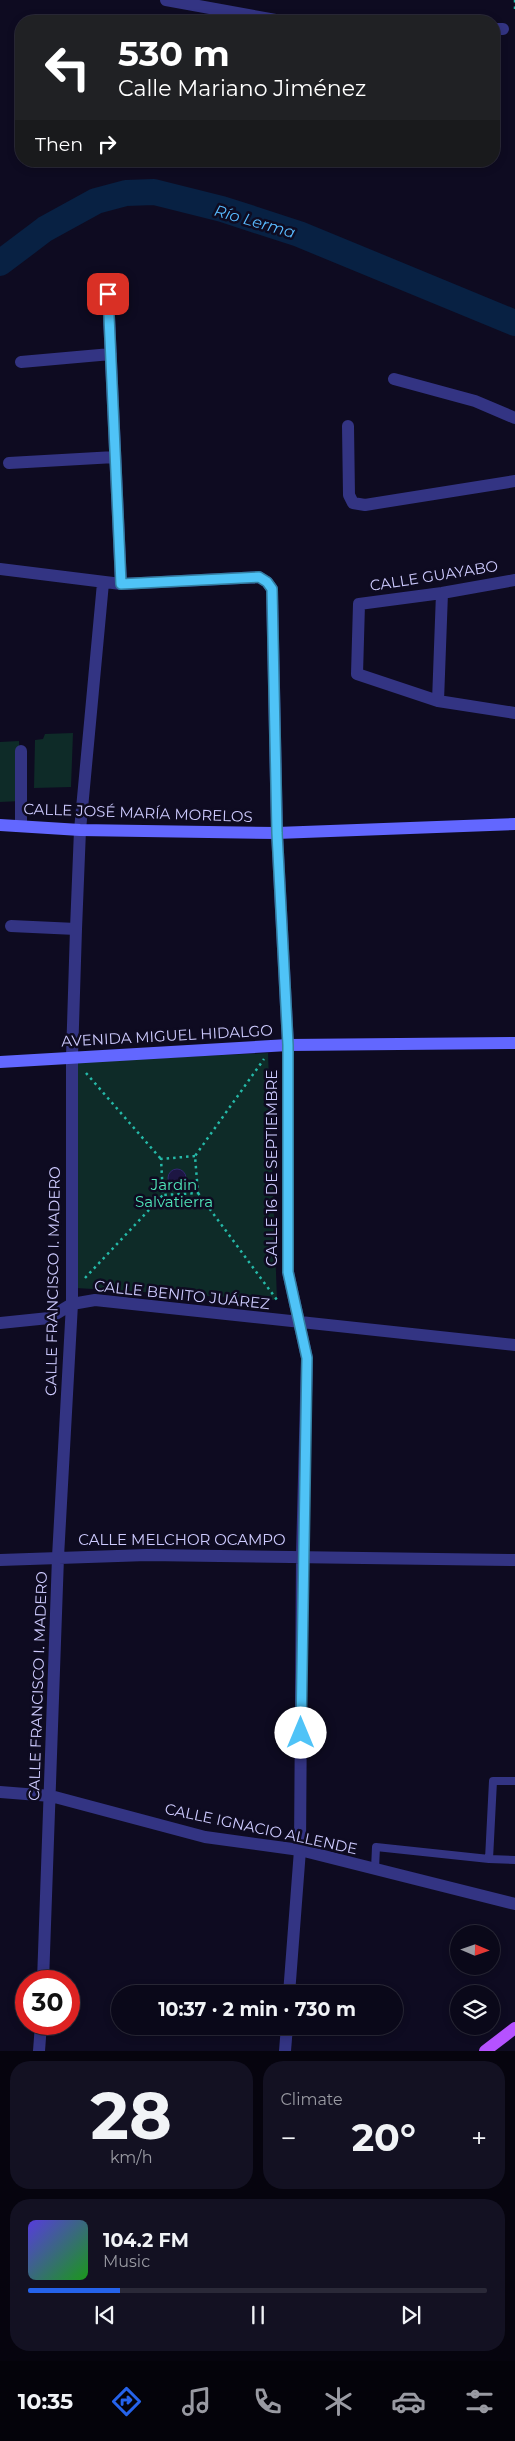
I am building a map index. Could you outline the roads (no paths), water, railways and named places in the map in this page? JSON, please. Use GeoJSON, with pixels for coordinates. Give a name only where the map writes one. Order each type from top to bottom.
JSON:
{"type":"FeatureCollection","features":[{"type":"Feature","properties":{"kind":"main road"},"geometry":{"type":"LineString","coordinates":[[485,2051],[515,2028]]}},
{"type":"Feature","properties":{"kind":"street"},"geometry":{"type":"LineString","coordinates":[[166,0],[248,15]]}},
{"type":"Feature","properties":{"kind":"street"},"geometry":{"type":"LineString","coordinates":[[0,569],[121,584],[108,294]]}},
{"type":"Feature","properties":{"kind":"street"},"geometry":{"type":"LineString","coordinates":[[21,362],[110,354]]}},
{"type":"Feature","properties":{"kind":"street"},"geometry":{"type":"LineString","coordinates":[[394,380],[475,401],[515,418]]}},
{"type":"Feature","properties":{"kind":"street"},"geometry":{"type":"LineString","coordinates":[[348,426],[349,495],[354,503],[365,506],[515,481]]}},
{"type":"Feature","properties":{"kind":"street"},"geometry":{"type":"LineString","coordinates":[[9,463],[115,457]]}},
{"type":"Feature","properties":{"kind":"street","name":"CALLE 16 DE SEPTIEMBRE"},"geometry":{"type":"LineString","coordinates":[[121,584],[259,577],[267,582],[272,589],[277,833],[288,1045],[288,1272],[307,1358],[302,1556],[300,1850],[290,1985]]}},
{"type":"Feature","properties":{"kind":"street","name":"CALLE GUAYABO"},"geometry":{"type":"LineString","coordinates":[[438,701],[357,674],[358,604],[442,593],[515,580]]}},
{"type":"Feature","properties":{"kind":"street","name":"CALLE FRANCISCO I. MADERO"},"geometry":{"type":"LineString","coordinates":[[43,1970],[58,1557],[72,1304],[72,1057],[80,830],[104,582]]}},
{"type":"Feature","properties":{"kind":"street"},"geometry":{"type":"LineString","coordinates":[[442,593],[438,701],[515,713]]}},
{"type":"Feature","properties":{"kind":"street"},"geometry":{"type":"LineString","coordinates":[[21,751],[21,826]]}},
{"type":"Feature","properties":{"kind":"street","name":"CALLE JOSÉ MARÍA MORELOS"},"geometry":{"type":"LineString","coordinates":[[0,825],[80,830],[277,833],[515,824]]}},
{"type":"Feature","properties":{"kind":"street"},"geometry":{"type":"LineString","coordinates":[[11,926],[76,929]]}},
{"type":"Feature","properties":{"kind":"street","name":"AVENIDA MIGUEL HIDALGO"},"geometry":{"type":"LineString","coordinates":[[0,1062],[288,1045],[515,1043]]}},
{"type":"Feature","properties":{"kind":"street","name":"CALLE BENITO JUÁREZ"},"geometry":{"type":"LineString","coordinates":[[0,1323],[49,1318],[72,1304],[95,1300],[515,1345]]}},
{"type":"Feature","properties":{"kind":"street","name":"CALLE MELCHOR OCAMPO"},"geometry":{"type":"LineString","coordinates":[[0,1560],[147,1554],[515,1560]]}},
{"type":"Feature","properties":{"kind":"street","name":"CALLE IGNACIO ALLENDE"},"geometry":{"type":"LineString","coordinates":[[0,1792],[51,1796],[204,1837],[300,1850],[515,1904]]}},
{"type":"Feature","properties":{"kind":"street"},"geometry":{"type":"LineString","coordinates":[[39,2051],[40,2035]]}},
{"type":"Feature","properties":{"kind":"street"},"geometry":{"type":"LineString","coordinates":[[285,2051],[286,2035]]}},
{"type":"Feature","properties":{"kind":"lane"},"geometry":{"type":"LineString","coordinates":[[489,1859],[493,1780],[515,1782]]}},
{"type":"Feature","properties":{"kind":"lane"},"geometry":{"type":"LineString","coordinates":[[375,1869],[376,1847],[515,1860]]}},
{"type":"Feature","properties":{"kind":"waterway","name":"Río Lerma"},"geometry":{"type":"LineString","coordinates":[[0,263],[45,229],[96,201],[126,193],[154,192],[222,209],[299,234],[515,323]]}},
{"type":"Feature","properties":{"kind":"park label","name":"Jardin Salvatierra"},"geometry":{"type":"Point","coordinates":[174,1194]}}]}
